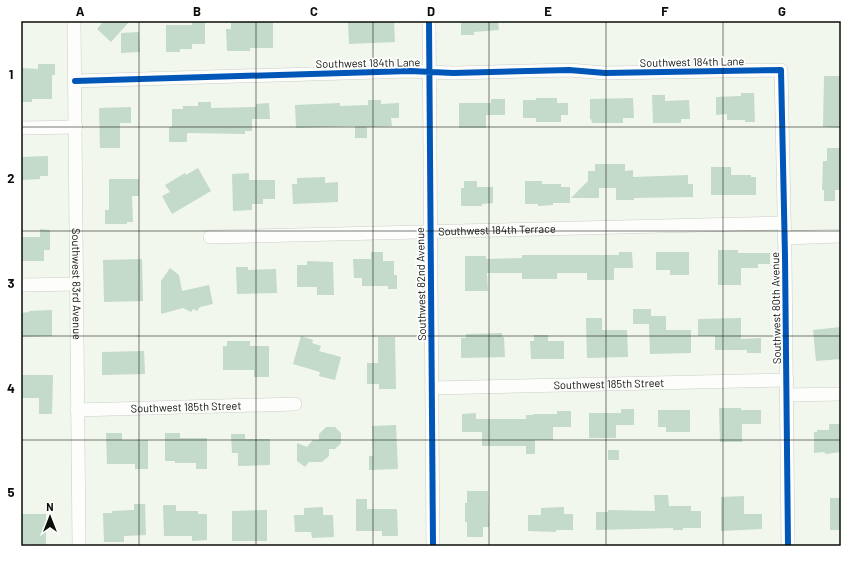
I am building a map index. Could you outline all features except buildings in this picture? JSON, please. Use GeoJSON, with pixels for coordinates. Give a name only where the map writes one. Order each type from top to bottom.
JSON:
{"type":"FeatureCollection","features":[{"type":"Feature","properties":{"kind":"street","name":"Southwest 83rd Avenue"},"geometry":{"type":"LineString","coordinates":[[74,21],[78,284],[79,546]]}},
{"type":"Feature","properties":{"kind":"street","name":"Southwest 82nd Avenue"},"geometry":{"type":"LineString","coordinates":[[428,21],[433,546]]}},
{"type":"Feature","properties":{"kind":"street","name":"Southwest 184th Lane"},"geometry":{"type":"LineString","coordinates":[[75,80],[410,71],[453,74],[569,70],[605,73],[781,70]]}},
{"type":"Feature","properties":{"kind":"street","name":"Southwest 80th Avenue"},"geometry":{"type":"LineString","coordinates":[[781,70],[787,380],[788,546]]}},
{"type":"Feature","properties":{"kind":"street"},"geometry":{"type":"LineString","coordinates":[[21,128],[76,126]]}},
{"type":"Feature","properties":{"kind":"street","name":"Southwest 184th Terrace"},"geometry":{"type":"LineString","coordinates":[[210,237],[784,223]]}},
{"type":"Feature","properties":{"kind":"street"},"geometry":{"type":"LineString","coordinates":[[784,238],[841,236]]}},
{"type":"Feature","properties":{"kind":"street"},"geometry":{"type":"LineString","coordinates":[[21,285],[78,284]]}},
{"type":"Feature","properties":{"kind":"street","name":"Southwest 185th Street"},"geometry":{"type":"LineString","coordinates":[[432,388],[787,380]]}},
{"type":"Feature","properties":{"kind":"street"},"geometry":{"type":"LineString","coordinates":[[787,395],[841,394]]}},
{"type":"Feature","properties":{"kind":"street","name":"Southwest 185th Street"},"geometry":{"type":"LineString","coordinates":[[78,410],[295,404]]}},
{"type":"Feature","properties":{"kind":"cycle path"},"geometry":{"type":"LineString","coordinates":[[429,21],[433,546]]}},
{"type":"Feature","properties":{"kind":"cycle path"},"geometry":{"type":"LineString","coordinates":[[75,81],[410,71],[453,73],[569,70],[605,73],[781,70],[785,256],[788,546]]}}]}
